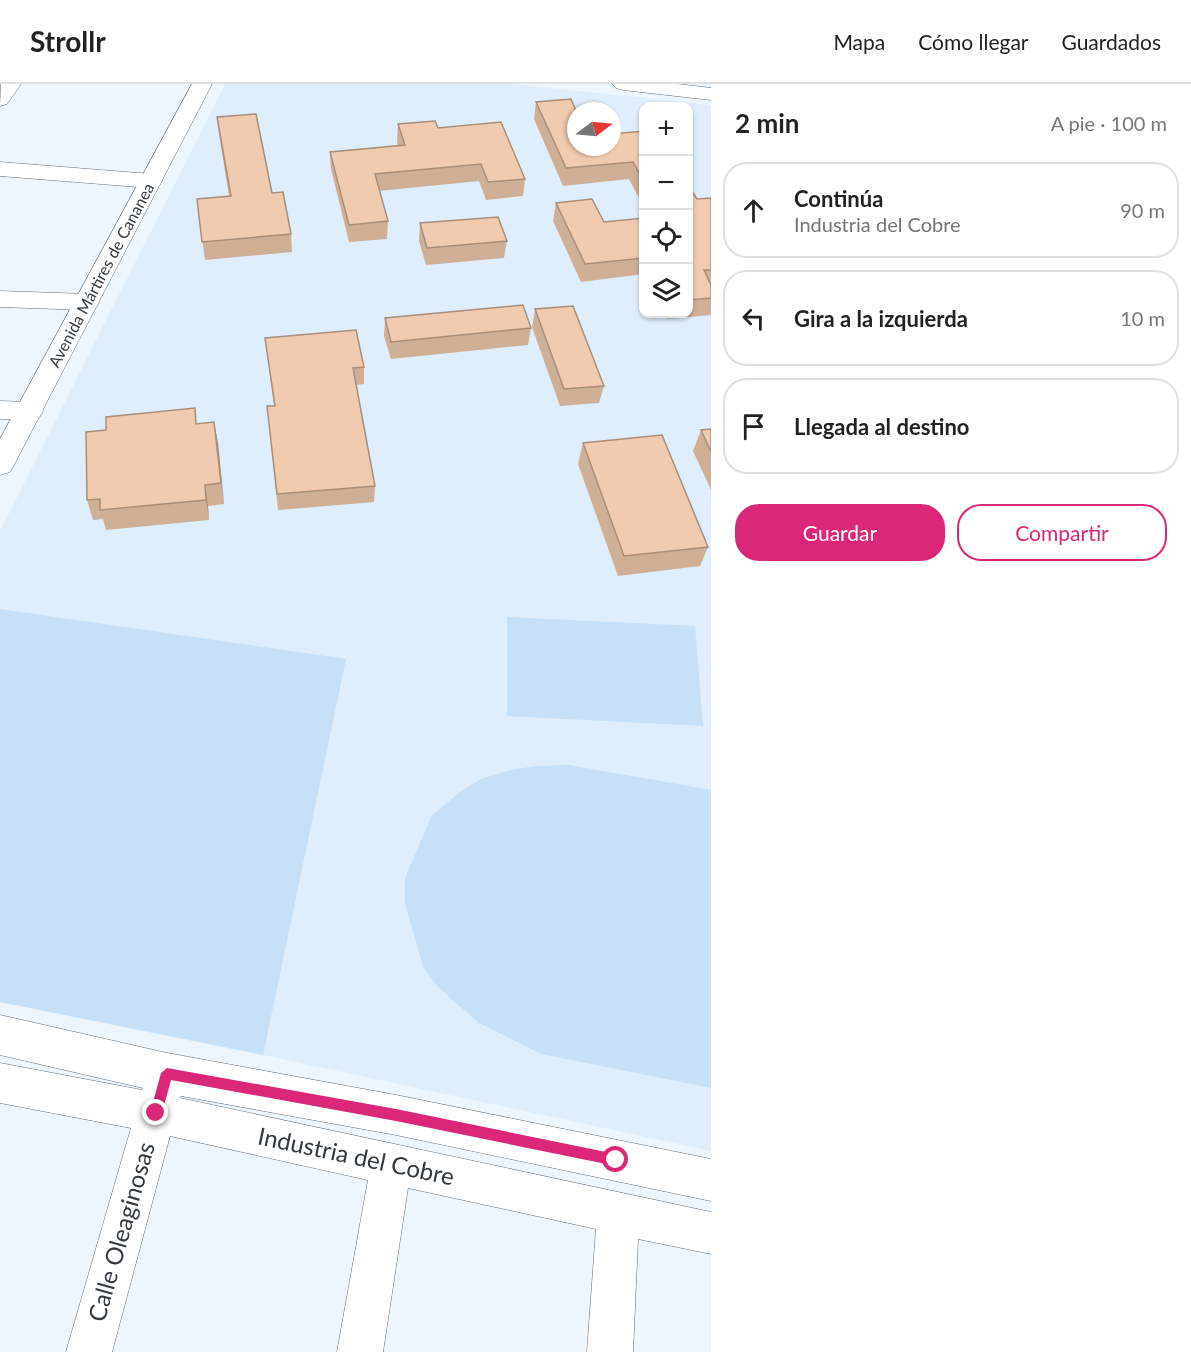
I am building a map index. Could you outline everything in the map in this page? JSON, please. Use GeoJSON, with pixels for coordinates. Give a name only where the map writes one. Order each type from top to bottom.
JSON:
{"type":"FeatureCollection","features":[{"type":"Feature","properties":{"kind":"street"},"geometry":{"type":"LineString","coordinates":[[0,100],[11,84]]}},
{"type":"Feature","properties":{"kind":"street","name":"Avenida Mártires de Cananea"},"geometry":{"type":"LineString","coordinates":[[0,465],[202,84]]}},
{"type":"Feature","properties":{"kind":"street"},"geometry":{"type":"LineString","coordinates":[[623,84],[711,94]]}},
{"type":"Feature","properties":{"kind":"street"},"geometry":{"type":"LineString","coordinates":[[0,169],[151,181]]}},
{"type":"Feature","properties":{"kind":"street"},"geometry":{"type":"LineString","coordinates":[[0,298],[87,302]]}},
{"type":"Feature","properties":{"kind":"street"},"geometry":{"type":"LineString","coordinates":[[0,410],[29,411]]}},
{"type":"Feature","properties":{"kind":"street","name":"Industria del Cobre"},"geometry":{"type":"LineString","coordinates":[[0,1035],[161,1093],[391,1165],[711,1233]]}},
{"type":"Feature","properties":{"kind":"street","name":"Industria del Cobre"},"geometry":{"type":"LineString","coordinates":[[0,1083],[161,1093],[396,1115],[711,1180]]}},
{"type":"Feature","properties":{"kind":"street","name":"Calle Oleaginosas"},"geometry":{"type":"LineString","coordinates":[[89,1352],[161,1093]]}},
{"type":"Feature","properties":{"kind":"street"},"geometry":{"type":"LineString","coordinates":[[360,1352],[391,1165]]}},
{"type":"Feature","properties":{"kind":"street"},"geometry":{"type":"LineString","coordinates":[[610,1352],[618,1214]]}},
{"type":"Feature","properties":{"kind":"shaded area"},"geometry":{"type":"Polygon","coordinates":[[[225,84],[512,84],[683,102],[639,102],[639,318],[693,318],[693,103],[711,105],[711,1151],[263,1055],[0,1002],[0,531],[225,84]]]}},
{"type":"Feature","properties":{"kind":"shaded area"},"geometry":{"type":"Polygon","coordinates":[[[0,609],[346,659],[263,1055],[0,1002],[0,609]]]}},
{"type":"Feature","properties":{"kind":"shaded area"},"geometry":{"type":"Polygon","coordinates":[[[507,617],[695,626],[703,726],[507,716],[507,617]]]}},
{"type":"Feature","properties":{"kind":"shaded area"},"geometry":{"type":"Polygon","coordinates":[[[569,765],[711,790],[711,1088],[541,1054],[479,1023],[438,987],[423,967],[405,903],[405,878],[432,815],[481,779],[535,766],[569,765]]]}},
{"type":"Feature","properties":{"kind":"building"},"geometry":{"type":"Polygon","coordinates":[[[571,99],[572,102],[567,102],[567,156],[621,156],[621,133],[639,131],[639,173],[633,162],[566,168],[536,102],[571,99]]]}},
{"type":"Feature","properties":{"kind":"building"},"geometry":{"type":"Polygon","coordinates":[[[256,114],[272,193],[283,192],[291,234],[202,242],[197,199],[231,196],[217,117],[256,114]]]}},
{"type":"Feature","properties":{"kind":"building"},"geometry":{"type":"Polygon","coordinates":[[[435,121],[438,128],[501,122],[525,179],[488,182],[481,164],[375,174],[388,221],[349,225],[330,152],[405,145],[398,124],[435,121]]]}},
{"type":"Feature","properties":{"kind":"building"},"geometry":{"type":"Polygon","coordinates":[[[693,193],[697,199],[711,198],[711,270],[704,270],[711,285],[711,298],[693,300],[693,193]]]}},
{"type":"Feature","properties":{"kind":"building"},"geometry":{"type":"Polygon","coordinates":[[[592,199],[604,222],[639,218],[639,259],[585,264],[556,203],[592,199]]]}},
{"type":"Feature","properties":{"kind":"building"},"geometry":{"type":"Polygon","coordinates":[[[498,217],[507,241],[427,248],[420,223],[498,217]]]}},
{"type":"Feature","properties":{"kind":"building"},"geometry":{"type":"Polygon","coordinates":[[[523,305],[531,328],[391,342],[385,318],[523,305]]]}},
{"type":"Feature","properties":{"kind":"building"},"geometry":{"type":"Polygon","coordinates":[[[573,306],[604,386],[564,389],[535,309],[573,306]]]}},
{"type":"Feature","properties":{"kind":"building"},"geometry":{"type":"Polygon","coordinates":[[[356,330],[364,367],[353,368],[375,486],[277,494],[267,406],[275,406],[265,338],[356,330]]]}},
{"type":"Feature","properties":{"kind":"building"},"geometry":{"type":"Polygon","coordinates":[[[195,408],[196,424],[214,422],[221,483],[205,485],[206,500],[100,510],[100,499],[87,500],[86,432],[106,430],[106,417],[195,408]]]}},
{"type":"Feature","properties":{"kind":"building"},"geometry":{"type":"Polygon","coordinates":[[[711,429],[711,452],[701,430],[711,429]]]}},
{"type":"Feature","properties":{"kind":"building"},"geometry":{"type":"Polygon","coordinates":[[[662,435],[708,547],[624,556],[583,443],[662,435]]]}},
{"type":"Feature","properties":{"kind":"route"},"geometry":{"type":"LineString","coordinates":[[156,1113],[167,1073],[396,1115],[616,1160]]}}]}
